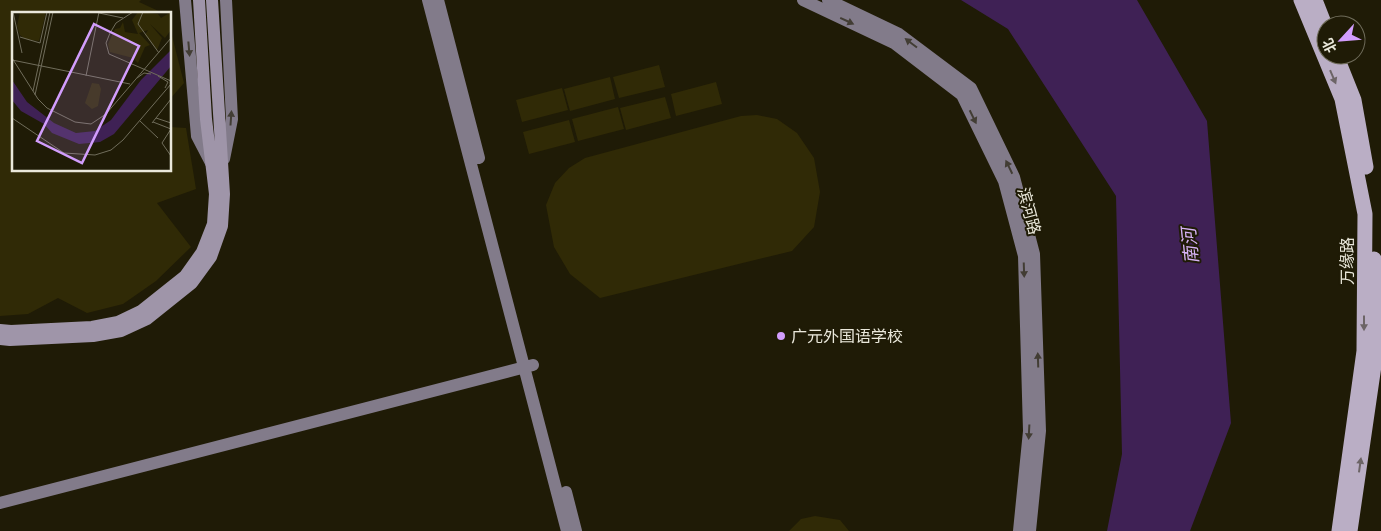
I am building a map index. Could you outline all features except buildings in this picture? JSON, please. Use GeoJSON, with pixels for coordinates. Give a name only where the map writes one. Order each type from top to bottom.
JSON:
{"type":"FeatureCollection","features":[{"type":"Feature","properties":{"kind":"highway","name":"万缘路"},"geometry":{"type":"LineString","coordinates":[[1300,0],[1342,99],[1365,214],[1364,351],[1339,531]]}},
{"type":"Feature","properties":{"kind":"highway"},"geometry":{"type":"LineString","coordinates":[[1315,0],[1321,15]]}},
{"type":"Feature","properties":{"kind":"highway","name":"万缘路"},"geometry":{"type":"LineString","coordinates":[[1340,65],[1354,100],[1373,208],[1377,345],[1350,531]]}},
{"type":"Feature","properties":{"kind":"main road"},"geometry":{"type":"LineString","coordinates":[[0,339],[93,336],[121,331],[146,319],[192,283],[211,257],[222,226],[224,194],[218,166],[199,0]]}},
{"type":"Feature","properties":{"kind":"main road"},"geometry":{"type":"LineString","coordinates":[[212,0],[213,119]]}},
{"type":"Feature","properties":{"kind":"main road"},"geometry":{"type":"LineString","coordinates":[[0,330],[92,327],[118,322],[141,311],[185,276],[202,252],[213,224],[218,166]]}},
{"type":"Feature","properties":{"kind":"street"},"geometry":{"type":"LineString","coordinates":[[185,0],[197,136],[218,166]]}},
{"type":"Feature","properties":{"kind":"street"},"geometry":{"type":"LineString","coordinates":[[218,166],[232,118],[226,0]]}},
{"type":"Feature","properties":{"kind":"street"},"geometry":{"type":"LineString","coordinates":[[428,0],[576,531]]}},
{"type":"Feature","properties":{"kind":"street"},"geometry":{"type":"LineString","coordinates":[[438,0],[529,366],[567,531]]}},
{"type":"Feature","properties":{"kind":"street","name":"滨河路"},"geometry":{"type":"LineString","coordinates":[[803,0],[894,43],[962,95],[1004,181],[1024,256],[1029,431],[1019,531]]}},
{"type":"Feature","properties":{"kind":"street","name":"滨河路"},"geometry":{"type":"LineString","coordinates":[[828,0],[899,34],[971,88],[1014,177],[1034,254],[1040,431],[1030,531]]}},
{"type":"Feature","properties":{"kind":"street"},"geometry":{"type":"LineString","coordinates":[[0,503],[529,366]]}},
{"type":"Feature","properties":{"kind":"shaded area"},"geometry":{"type":"Polygon","coordinates":[[[0,0],[141,0],[139,2],[161,12],[12,12],[12,171],[171,171],[171,127],[186,128],[196,189],[157,203],[191,247],[156,281],[123,304],[87,313],[58,298],[28,314],[0,316],[0,0]]]}},
{"type":"Feature","properties":{"kind":"shaded area"},"geometry":{"type":"Polygon","coordinates":[[[171,32],[184,83],[171,98],[171,32]]]}},
{"type":"Feature","properties":{"kind":"shaded area"},"geometry":{"type":"Polygon","coordinates":[[[659,65],[665,87],[619,98],[613,77],[659,65]]]}},
{"type":"Feature","properties":{"kind":"shaded area"},"geometry":{"type":"Polygon","coordinates":[[[610,77],[615,99],[570,111],[564,89],[610,77]]]}},
{"type":"Feature","properties":{"kind":"shaded area"},"geometry":{"type":"Polygon","coordinates":[[[716,82],[722,104],[676,116],[671,94],[716,82]]]}},
{"type":"Feature","properties":{"kind":"shaded area"},"geometry":{"type":"Polygon","coordinates":[[[562,88],[568,110],[522,122],[516,100],[562,88]]]}},
{"type":"Feature","properties":{"kind":"shaded area"},"geometry":{"type":"Polygon","coordinates":[[[665,97],[671,118],[626,130],[620,108],[665,97]]]}},
{"type":"Feature","properties":{"kind":"shaded area"},"geometry":{"type":"Polygon","coordinates":[[[618,107],[624,129],[578,141],[572,119],[618,107]]]}},
{"type":"Feature","properties":{"kind":"shaded area"},"geometry":{"type":"Polygon","coordinates":[[[757,115],[777,119],[797,133],[814,158],[820,192],[814,227],[792,251],[600,298],[570,274],[554,247],[546,205],[555,183],[569,168],[585,158],[741,116],[757,115]]]}},
{"type":"Feature","properties":{"kind":"shaded area"},"geometry":{"type":"Polygon","coordinates":[[[569,120],[575,142],[529,154],[523,132],[569,120]]]}},
{"type":"Feature","properties":{"kind":"shaded area"},"geometry":{"type":"Polygon","coordinates":[[[815,516],[840,520],[849,531],[789,531],[801,519],[815,516]]]}},
{"type":"Feature","properties":{"kind":"water","name":"南河"},"geometry":{"type":"Polygon","coordinates":[[[961,0],[1137,0],[1207,121],[1231,423],[1190,531],[1107,531],[1122,454],[1116,196],[1008,29],[961,0]]]}},
{"type":"Feature","properties":{"kind":"place","name":"广元外国语学校"},"geometry":{"type":"Point","coordinates":[781,336]}}]}
